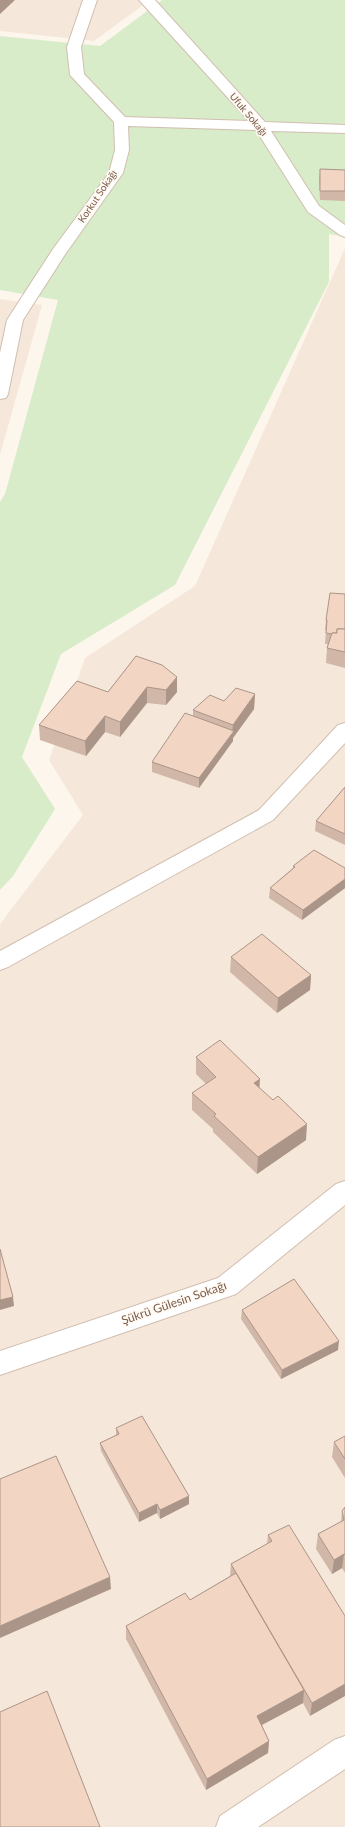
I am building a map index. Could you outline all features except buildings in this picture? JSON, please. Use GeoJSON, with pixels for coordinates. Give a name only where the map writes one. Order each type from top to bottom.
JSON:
{"type":"FeatureCollection","features":[{"type":"Feature","properties":{"kind":"street"},"geometry":{"type":"LineString","coordinates":[[90,0],[74,48],[77,75],[121,121],[345,129]]}},
{"type":"Feature","properties":{"kind":"street","name":"Ufuk Sokağı"},"geometry":{"type":"LineString","coordinates":[[146,0],[151,3],[262,126],[313,209],[345,232]]}},
{"type":"Feature","properties":{"kind":"street","name":"Korkut Sokağı"},"geometry":{"type":"LineString","coordinates":[[0,394],[15,320],[59,252],[116,173],[122,150],[121,121]]}},
{"type":"Feature","properties":{"kind":"street"},"geometry":{"type":"LineString","coordinates":[[0,960],[266,815],[345,730]]}},
{"type":"Feature","properties":{"kind":"street","name":"Şükrü Gülesin Sokağı"},"geometry":{"type":"LineString","coordinates":[[0,1363],[227,1286],[345,1191]]}},
{"type":"Feature","properties":{"kind":"street"},"geometry":{"type":"LineString","coordinates":[[231,1827],[345,1751]]}},
{"type":"Feature","properties":{"kind":"shaded area"},"geometry":{"type":"Polygon","coordinates":[[[0,0],[150,0],[94,41],[0,31],[0,0]]]}},
{"type":"Feature","properties":{"kind":"shaded area"},"geometry":{"type":"Polygon","coordinates":[[[345,248],[345,1827],[0,1827],[0,924],[83,815],[49,760],[85,658],[195,586],[345,248]]]}},
{"type":"Feature","properties":{"kind":"shaded area"},"geometry":{"type":"Polygon","coordinates":[[[0,299],[42,305],[0,455],[0,299]]]}},
{"type":"Feature","properties":{"kind":"green space"},"geometry":{"type":"Polygon","coordinates":[[[162,0],[345,0],[345,237],[329,234],[329,282],[175,585],[61,654],[22,757],[55,809],[13,876],[0,890],[0,502],[5,494],[58,300],[0,290],[0,36],[100,46],[162,0]]]}}]}
